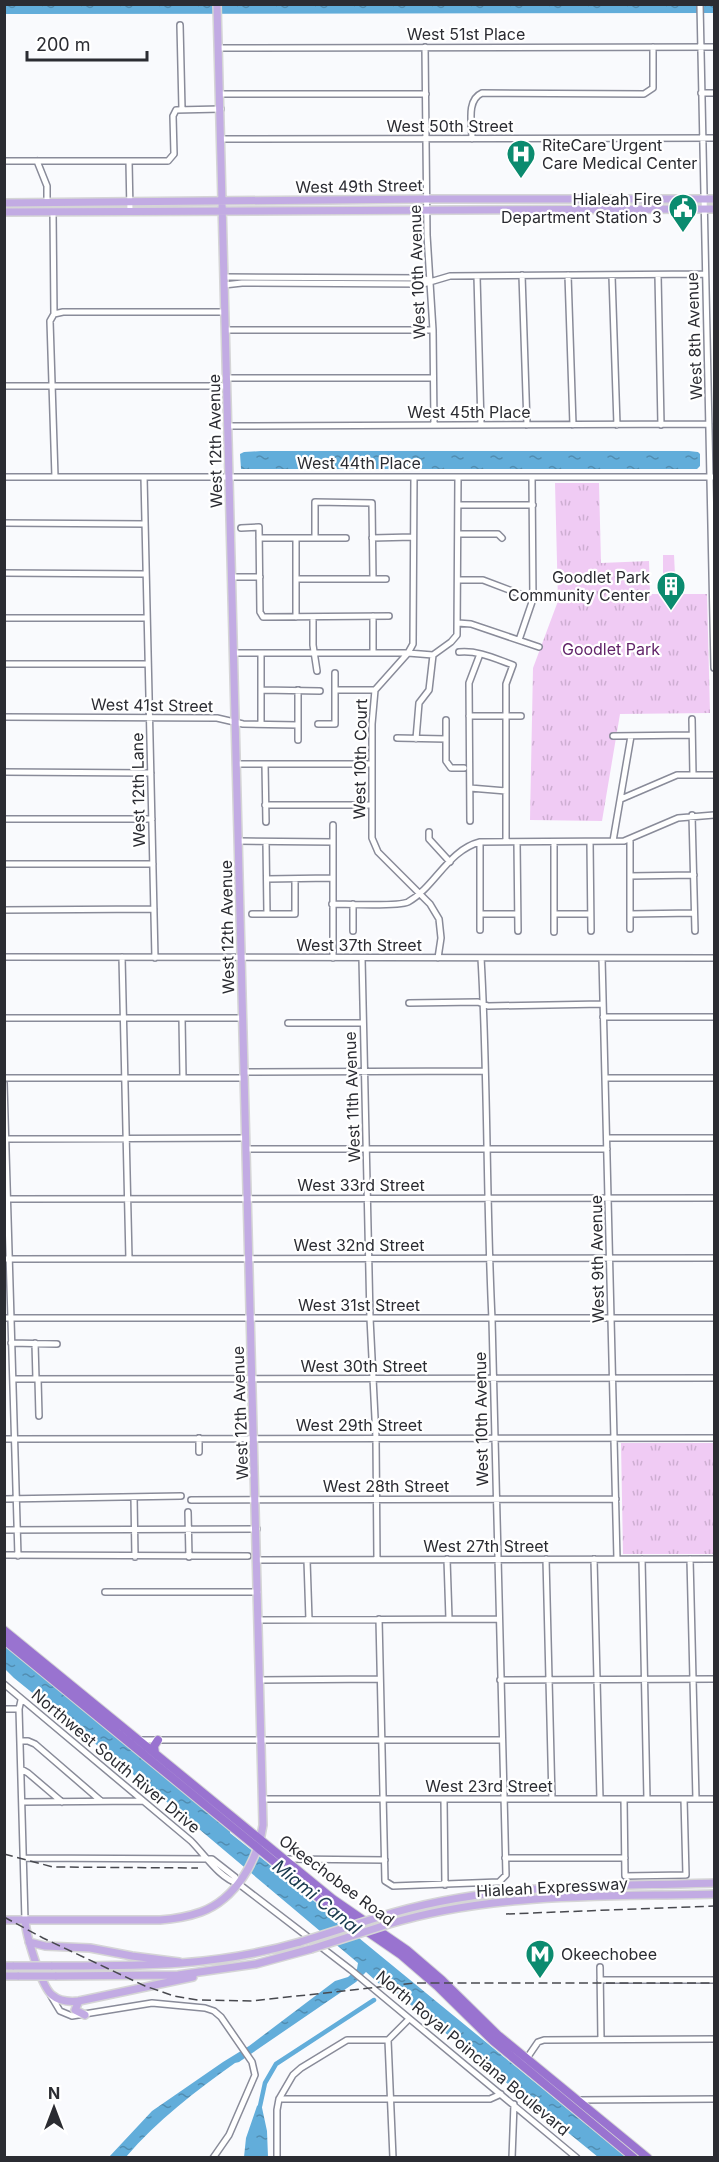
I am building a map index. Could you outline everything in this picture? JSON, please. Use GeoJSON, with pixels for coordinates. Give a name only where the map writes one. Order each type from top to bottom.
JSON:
{"type":"FeatureCollection","features":[{"type":"Feature","properties":{"kind":"highway","name":"Okeechobee Road"},"geometry":{"type":"LineString","coordinates":[[4,1630],[344,1907],[407,1950],[441,1980],[524,2062],[634,2157]]}},
{"type":"Feature","properties":{"kind":"highway","name":"Okeechobee Road"},"geometry":{"type":"LineString","coordinates":[[4,1641],[119,1734],[258,1852],[321,1900],[401,1955],[437,1986],[487,2036],[577,2100],[648,2157]]}},
{"type":"Feature","properties":{"kind":"highway"},"geometry":{"type":"LineString","coordinates":[[119,1734],[138,1740]]}},
{"type":"Feature","properties":{"kind":"highway"},"geometry":{"type":"LineString","coordinates":[[155,1753],[154,1746],[158,1740]]}},
{"type":"Feature","properties":{"kind":"main road","name":"West 12th Avenue"},"geometry":{"type":"LineString","coordinates":[[217,4],[263,1799],[263,1825],[258,1852],[241,1881]]}},
{"type":"Feature","properties":{"kind":"main road"},"geometry":{"type":"LineString","coordinates":[[505,210],[509,203],[530,199]]}},
{"type":"Feature","properties":{"kind":"main road"},"geometry":{"type":"LineString","coordinates":[[564,199],[564,210]]}},
{"type":"Feature","properties":{"kind":"main road"},"geometry":{"type":"LineString","coordinates":[[634,209],[639,202],[663,199]]}},
{"type":"Feature","properties":{"kind":"main road","name":"West 49th Street"},"geometry":{"type":"LineString","coordinates":[[4,203],[714,199]]}},
{"type":"Feature","properties":{"kind":"main road"},"geometry":{"type":"LineString","coordinates":[[317,210],[324,203],[348,200]]}},
{"type":"Feature","properties":{"kind":"main road"},"geometry":{"type":"LineString","coordinates":[[5,212],[21,208],[42,208],[47,203]]}},
{"type":"Feature","properties":{"kind":"main road"},"geometry":{"type":"LineString","coordinates":[[53,212],[58,207],[90,203]]}},
{"type":"Feature","properties":{"kind":"main road","name":"West 49th Street"},"geometry":{"type":"LineString","coordinates":[[5,212],[714,209]]}},
{"type":"Feature","properties":{"kind":"main road"},"geometry":{"type":"LineString","coordinates":[[4,1920],[183,1918],[210,1908],[241,1881]]}},
{"type":"Feature","properties":{"kind":"main road","name":"Hialeah Expressway"},"geometry":{"type":"LineString","coordinates":[[4,1966],[187,1964],[231,1959],[300,1942],[428,1903],[511,1890],[714,1883]]}},
{"type":"Feature","properties":{"kind":"main road","name":"Hialeah Expressway"},"geometry":{"type":"LineString","coordinates":[[4,1976],[158,1976],[203,1972],[256,1964],[436,1911],[512,1900],[714,1894]]}},
{"type":"Feature","properties":{"kind":"main road"},"geometry":{"type":"LineString","coordinates":[[25,1920],[28,1942],[50,1994],[66,2001],[79,2001],[191,1978],[203,1972]]}},
{"type":"Feature","properties":{"kind":"main road"},"geometry":{"type":"LineString","coordinates":[[28,1942],[45,1946],[90,1948],[187,1964]]}},
{"type":"Feature","properties":{"kind":"main road"},"geometry":{"type":"LineString","coordinates":[[34,1956],[45,1946]]}},
{"type":"Feature","properties":{"kind":"main road"},"geometry":{"type":"LineString","coordinates":[[79,2001],[75,2010],[85,2015]]}},
{"type":"Feature","properties":{"kind":"street","name":"West 8th Avenue"},"geometry":{"type":"LineString","coordinates":[[700,4],[713,524],[714,668]]}},
{"type":"Feature","properties":{"kind":"street"},"geometry":{"type":"LineString","coordinates":[[180,25],[182,109]]}},
{"type":"Feature","properties":{"kind":"street","name":"West 10th Avenue"},"geometry":{"type":"LineString","coordinates":[[424,47],[434,425]]}},
{"type":"Feature","properties":{"kind":"street"},"geometry":{"type":"LineString","coordinates":[[472,140],[471,102],[475,96],[482,93],[644,93],[653,88],[653,47]]}},
{"type":"Feature","properties":{"kind":"street","name":"West 51st Place"},"geometry":{"type":"LineString","coordinates":[[218,48],[714,47]]}},
{"type":"Feature","properties":{"kind":"street"},"geometry":{"type":"LineString","coordinates":[[701,93],[714,93]]}},
{"type":"Feature","properties":{"kind":"street"},"geometry":{"type":"LineString","coordinates":[[220,94],[426,94]]}},
{"type":"Feature","properties":{"kind":"street"},"geometry":{"type":"LineString","coordinates":[[4,161],[166,161],[174,154],[173,115],[176,110],[221,109]]}},
{"type":"Feature","properties":{"kind":"street","name":"West 50th Street"},"geometry":{"type":"LineString","coordinates":[[221,139],[714,138]]}},
{"type":"Feature","properties":{"kind":"street"},"geometry":{"type":"LineString","coordinates":[[37,161],[46,179],[47,203]]}},
{"type":"Feature","properties":{"kind":"street"},"geometry":{"type":"LineString","coordinates":[[129,161],[130,212]]}},
{"type":"Feature","properties":{"kind":"street"},"geometry":{"type":"LineString","coordinates":[[53,212],[54,314],[50,321],[55,477]]}},
{"type":"Feature","properties":{"kind":"street"},"geometry":{"type":"LineString","coordinates":[[224,285],[242,283],[423,284],[430,280],[450,276],[705,274]]}},
{"type":"Feature","properties":{"kind":"street"},"geometry":{"type":"LineString","coordinates":[[522,275],[527,425]]}},
{"type":"Feature","properties":{"kind":"street"},"geometry":{"type":"LineString","coordinates":[[568,275],[573,425]]}},
{"type":"Feature","properties":{"kind":"street"},"geometry":{"type":"LineString","coordinates":[[658,275],[662,425]]}},
{"type":"Feature","properties":{"kind":"street"},"geometry":{"type":"LineString","coordinates":[[477,276],[480,425]]}},
{"type":"Feature","properties":{"kind":"street"},"geometry":{"type":"LineString","coordinates":[[612,276],[617,425]]}},
{"type":"Feature","properties":{"kind":"street"},"geometry":{"type":"LineString","coordinates":[[224,277],[242,279],[423,278],[430,280]]}},
{"type":"Feature","properties":{"kind":"street"},"geometry":{"type":"LineString","coordinates":[[54,314],[63,312],[225,312]]}},
{"type":"Feature","properties":{"kind":"street"},"geometry":{"type":"LineString","coordinates":[[225,330],[433,330]]}},
{"type":"Feature","properties":{"kind":"street"},"geometry":{"type":"LineString","coordinates":[[4,386],[433,378]]}},
{"type":"Feature","properties":{"kind":"street","name":"West 45th Place"},"geometry":{"type":"LineString","coordinates":[[228,426],[709,424]]}},
{"type":"Feature","properties":{"kind":"street","name":"West 44th Place"},"geometry":{"type":"LineString","coordinates":[[4,477],[712,477]]}},
{"type":"Feature","properties":{"kind":"street","name":"West 12th Lane"},"geometry":{"type":"LineString","coordinates":[[144,477],[155,958]]}},
{"type":"Feature","properties":{"kind":"street"},"geometry":{"type":"LineString","coordinates":[[408,653],[413,644],[414,477]]}},
{"type":"Feature","properties":{"kind":"street"},"geometry":{"type":"LineString","coordinates":[[234,653],[315,652],[433,655],[451,642],[457,635],[458,623],[458,477]]}},
{"type":"Feature","properties":{"kind":"street"},"geometry":{"type":"LineString","coordinates":[[519,640],[533,599],[532,477]]}},
{"type":"Feature","properties":{"kind":"street"},"geometry":{"type":"LineString","coordinates":[[315,538],[315,502],[372,503],[373,579]]}},
{"type":"Feature","properties":{"kind":"street"},"geometry":{"type":"LineString","coordinates":[[458,505],[533,505]]}},
{"type":"Feature","properties":{"kind":"street"},"geometry":{"type":"LineString","coordinates":[[4,524],[145,524]]}},
{"type":"Feature","properties":{"kind":"street"},"geometry":{"type":"LineString","coordinates":[[241,528],[259,527],[260,612],[263,616],[388,616]]}},
{"type":"Feature","properties":{"kind":"street"},"geometry":{"type":"LineString","coordinates":[[459,534],[498,534],[502,538]]}},
{"type":"Feature","properties":{"kind":"street"},"geometry":{"type":"LineString","coordinates":[[372,538],[413,537]]}},
{"type":"Feature","properties":{"kind":"street"},"geometry":{"type":"LineString","coordinates":[[259,538],[346,538]]}},
{"type":"Feature","properties":{"kind":"street"},"geometry":{"type":"LineString","coordinates":[[296,538],[296,617]]}},
{"type":"Feature","properties":{"kind":"street"},"geometry":{"type":"LineString","coordinates":[[4,573],[146,574]]}},
{"type":"Feature","properties":{"kind":"street"},"geometry":{"type":"LineString","coordinates":[[232,577],[260,577]]}},
{"type":"Feature","properties":{"kind":"street"},"geometry":{"type":"LineString","coordinates":[[296,579],[386,579]]}},
{"type":"Feature","properties":{"kind":"street"},"geometry":{"type":"LineString","coordinates":[[458,580],[483,580],[533,599]]}},
{"type":"Feature","properties":{"kind":"street"},"geometry":{"type":"LineString","coordinates":[[373,616],[373,653]]}},
{"type":"Feature","properties":{"kind":"street"},"geometry":{"type":"LineString","coordinates":[[313,617],[313,645],[317,671]]}},
{"type":"Feature","properties":{"kind":"street"},"geometry":{"type":"LineString","coordinates":[[4,618],[147,618]]}},
{"type":"Feature","properties":{"kind":"street"},"geometry":{"type":"LineString","coordinates":[[458,623],[471,624],[539,647]]}},
{"type":"Feature","properties":{"kind":"street"},"geometry":{"type":"LineString","coordinates":[[459,652],[469,651],[513,665],[506,684],[506,842]]}},
{"type":"Feature","properties":{"kind":"street","name":"West 10th Court"},"geometry":{"type":"LineString","coordinates":[[408,653],[375,690],[372,724],[372,838],[378,852],[430,904],[439,919],[441,938],[438,958]]}},
{"type":"Feature","properties":{"kind":"street"},"geometry":{"type":"LineString","coordinates":[[261,654],[261,724]]}},
{"type":"Feature","properties":{"kind":"street"},"geometry":{"type":"LineString","coordinates":[[470,821],[469,683],[480,654]]}},
{"type":"Feature","properties":{"kind":"street"},"geometry":{"type":"LineString","coordinates":[[416,739],[419,703],[429,690],[433,655]]}},
{"type":"Feature","properties":{"kind":"street"},"geometry":{"type":"LineString","coordinates":[[4,664],[148,664]]}},
{"type":"Feature","properties":{"kind":"street"},"geometry":{"type":"LineString","coordinates":[[318,724],[335,724],[335,673]]}},
{"type":"Feature","properties":{"kind":"street"},"geometry":{"type":"LineString","coordinates":[[261,690],[320,691]]}},
{"type":"Feature","properties":{"kind":"street"},"geometry":{"type":"LineString","coordinates":[[298,690],[298,740]]}},
{"type":"Feature","properties":{"kind":"street"},"geometry":{"type":"LineString","coordinates":[[336,690],[375,690]]}},
{"type":"Feature","properties":{"kind":"street"},"geometry":{"type":"LineString","coordinates":[[469,717],[521,716]]}},
{"type":"Feature","properties":{"kind":"street","name":"West 41st Street"},"geometry":{"type":"LineString","coordinates":[[4,717],[217,718],[243,724],[298,725]]}},
{"type":"Feature","properties":{"kind":"street"},"geometry":{"type":"LineString","coordinates":[[692,719],[693,775]]}},
{"type":"Feature","properties":{"kind":"street"},"geometry":{"type":"LineString","coordinates":[[446,720],[446,761],[451,768],[464,768]]}},
{"type":"Feature","properties":{"kind":"street"},"geometry":{"type":"LineString","coordinates":[[614,736],[692,735]]}},
{"type":"Feature","properties":{"kind":"street"},"geometry":{"type":"LineString","coordinates":[[613,841],[631,736]]}},
{"type":"Feature","properties":{"kind":"street"},"geometry":{"type":"LineString","coordinates":[[397,738],[446,739]]}},
{"type":"Feature","properties":{"kind":"street"},"geometry":{"type":"LineString","coordinates":[[236,764],[372,764]]}},
{"type":"Feature","properties":{"kind":"street"},"geometry":{"type":"LineString","coordinates":[[265,764],[266,822]]}},
{"type":"Feature","properties":{"kind":"street"},"geometry":{"type":"LineString","coordinates":[[4,772],[151,773]]}},
{"type":"Feature","properties":{"kind":"street"},"geometry":{"type":"LineString","coordinates":[[621,799],[677,775],[714,775]]}},
{"type":"Feature","properties":{"kind":"street"},"geometry":{"type":"LineString","coordinates":[[470,788],[506,790]]}},
{"type":"Feature","properties":{"kind":"street"},"geometry":{"type":"LineString","coordinates":[[266,805],[372,805]]}},
{"type":"Feature","properties":{"kind":"street"},"geometry":{"type":"LineString","coordinates":[[332,904],[406,903],[464,849],[480,842],[613,841],[630,839],[678,818],[692,815],[714,815]]}},
{"type":"Feature","properties":{"kind":"street"},"geometry":{"type":"LineString","coordinates":[[692,815],[695,931]]}},
{"type":"Feature","properties":{"kind":"street"},"geometry":{"type":"LineString","coordinates":[[4,819],[152,819]]}},
{"type":"Feature","properties":{"kind":"street"},"geometry":{"type":"LineString","coordinates":[[333,825],[333,958]]}},
{"type":"Feature","properties":{"kind":"street"},"geometry":{"type":"LineString","coordinates":[[429,832],[429,839],[450,862]]}},
{"type":"Feature","properties":{"kind":"street"},"geometry":{"type":"LineString","coordinates":[[630,839],[630,929]]}},
{"type":"Feature","properties":{"kind":"street"},"geometry":{"type":"LineString","coordinates":[[238,841],[333,842]]}},
{"type":"Feature","properties":{"kind":"street"},"geometry":{"type":"LineString","coordinates":[[266,842],[267,914]]}},
{"type":"Feature","properties":{"kind":"street"},"geometry":{"type":"LineString","coordinates":[[480,842],[480,930]]}},
{"type":"Feature","properties":{"kind":"street"},"geometry":{"type":"LineString","coordinates":[[517,842],[518,932]]}},
{"type":"Feature","properties":{"kind":"street"},"geometry":{"type":"LineString","coordinates":[[554,842],[554,932]]}},
{"type":"Feature","properties":{"kind":"street"},"geometry":{"type":"LineString","coordinates":[[590,842],[591,931]]}},
{"type":"Feature","properties":{"kind":"street"},"geometry":{"type":"LineString","coordinates":[[4,864],[153,864]]}},
{"type":"Feature","properties":{"kind":"street"},"geometry":{"type":"LineString","coordinates":[[630,876],[694,875]]}},
{"type":"Feature","properties":{"kind":"street"},"geometry":{"type":"LineString","coordinates":[[267,879],[332,878]]}},
{"type":"Feature","properties":{"kind":"street"},"geometry":{"type":"LineString","coordinates":[[252,914],[295,914],[295,879]]}},
{"type":"Feature","properties":{"kind":"street"},"geometry":{"type":"LineString","coordinates":[[353,904],[353,932]]}},
{"type":"Feature","properties":{"kind":"street"},"geometry":{"type":"LineString","coordinates":[[4,910],[154,909]]}},
{"type":"Feature","properties":{"kind":"street"},"geometry":{"type":"LineString","coordinates":[[630,914],[694,913]]}},
{"type":"Feature","properties":{"kind":"street"},"geometry":{"type":"LineString","coordinates":[[480,914],[517,914]]}},
{"type":"Feature","properties":{"kind":"street"},"geometry":{"type":"LineString","coordinates":[[554,914],[590,914]]}},
{"type":"Feature","properties":{"kind":"street","name":"West 37th Street"},"geometry":{"type":"LineString","coordinates":[[4,957],[714,958]]}},
{"type":"Feature","properties":{"kind":"street"},"geometry":{"type":"LineString","coordinates":[[122,957],[129,1259]]}},
{"type":"Feature","properties":{"kind":"street","name":"West 10th Avenue"},"geometry":{"type":"LineString","coordinates":[[445,1885],[499,1882],[506,1875],[481,957]]}},
{"type":"Feature","properties":{"kind":"street","name":"West 11th Avenue"},"geometry":{"type":"LineString","coordinates":[[362,958],[370,1318],[376,1438],[377,1560]]}},
{"type":"Feature","properties":{"kind":"street","name":"West 9th Avenue"},"geometry":{"type":"LineString","coordinates":[[602,958],[617,1559]]}},
{"type":"Feature","properties":{"kind":"street"},"geometry":{"type":"LineString","coordinates":[[409,1003],[603,1004]]}},
{"type":"Feature","properties":{"kind":"street"},"geometry":{"type":"LineString","coordinates":[[603,1017],[714,1017]]}},
{"type":"Feature","properties":{"kind":"street"},"geometry":{"type":"LineString","coordinates":[[4,1018],[242,1018]]}},
{"type":"Feature","properties":{"kind":"street"},"geometry":{"type":"LineString","coordinates":[[182,1018],[183,1078]]}},
{"type":"Feature","properties":{"kind":"street"},"geometry":{"type":"LineString","coordinates":[[288,1023],[363,1023]]}},
{"type":"Feature","properties":{"kind":"street"},"geometry":{"type":"LineString","coordinates":[[4,1078],[183,1078],[485,1071]]}},
{"type":"Feature","properties":{"kind":"street"},"geometry":{"type":"LineString","coordinates":[[605,1078],[714,1078]]}},
{"type":"Feature","properties":{"kind":"street"},"geometry":{"type":"LineString","coordinates":[[4,1083],[8,1199],[7,1318],[13,1379],[18,1556]]}},
{"type":"Feature","properties":{"kind":"street"},"geometry":{"type":"LineString","coordinates":[[5,1138],[246,1137]]}},
{"type":"Feature","properties":{"kind":"street"},"geometry":{"type":"LineString","coordinates":[[607,1138],[714,1138]]}},
{"type":"Feature","properties":{"kind":"street"},"geometry":{"type":"LineString","coordinates":[[246,1149],[607,1149]]}},
{"type":"Feature","properties":{"kind":"street","name":"West 33rd Street"},"geometry":{"type":"LineString","coordinates":[[8,1199],[714,1198]]}},
{"type":"Feature","properties":{"kind":"street","name":"West 32nd Street"},"geometry":{"type":"LineString","coordinates":[[6,1259],[714,1258]]}},
{"type":"Feature","properties":{"kind":"street","name":"West 31st Street"},"geometry":{"type":"LineString","coordinates":[[7,1318],[714,1318]]}},
{"type":"Feature","properties":{"kind":"street"},"geometry":{"type":"LineString","coordinates":[[11,1343],[57,1344]]}},
{"type":"Feature","properties":{"kind":"street"},"geometry":{"type":"LineString","coordinates":[[35,1343],[39,1416]]}},
{"type":"Feature","properties":{"kind":"street","name":"West 30th Street"},"geometry":{"type":"LineString","coordinates":[[13,1379],[714,1378]]}},
{"type":"Feature","properties":{"kind":"street"},"geometry":{"type":"LineString","coordinates":[[199,1438],[199,1452]]}},
{"type":"Feature","properties":{"kind":"street","name":"West 29th Street"},"geometry":{"type":"LineString","coordinates":[[4,1439],[714,1438]]}},
{"type":"Feature","properties":{"kind":"street"},"geometry":{"type":"LineString","coordinates":[[4,1499],[181,1496]]}},
{"type":"Feature","properties":{"kind":"street"},"geometry":{"type":"LineString","coordinates":[[134,1497],[135,1557]]}},
{"type":"Feature","properties":{"kind":"street","name":"West 28th Street"},"geometry":{"type":"LineString","coordinates":[[191,1500],[616,1499]]}},
{"type":"Feature","properties":{"kind":"street"},"geometry":{"type":"LineString","coordinates":[[188,1512],[189,1557]]}},
{"type":"Feature","properties":{"kind":"street"},"geometry":{"type":"LineString","coordinates":[[4,1530],[257,1529]]}},
{"type":"Feature","properties":{"kind":"street"},"geometry":{"type":"LineString","coordinates":[[4,1555],[248,1556]]}},
{"type":"Feature","properties":{"kind":"street"},"geometry":{"type":"LineString","coordinates":[[447,1559],[449,1619]]}},
{"type":"Feature","properties":{"kind":"street"},"geometry":{"type":"LineString","coordinates":[[546,1559],[552,1799]]}},
{"type":"Feature","properties":{"kind":"street"},"geometry":{"type":"LineString","coordinates":[[594,1559],[600,1799]]}},
{"type":"Feature","properties":{"kind":"street"},"geometry":{"type":"LineString","coordinates":[[642,1559],[647,1799]]}},
{"type":"Feature","properties":{"kind":"street"},"geometry":{"type":"LineString","coordinates":[[690,1559],[696,1799]]}},
{"type":"Feature","properties":{"kind":"street","name":"West 27th Street"},"geometry":{"type":"LineString","coordinates":[[258,1560],[714,1559]]}},
{"type":"Feature","properties":{"kind":"street"},"geometry":{"type":"LineString","coordinates":[[307,1560],[309,1620]]}},
{"type":"Feature","properties":{"kind":"street"},"geometry":{"type":"LineString","coordinates":[[105,1592],[258,1592]]}},
{"type":"Feature","properties":{"kind":"street"},"geometry":{"type":"LineString","coordinates":[[379,1619],[385,1881],[387,1883],[393,1886],[445,1885],[444,1800]]}},
{"type":"Feature","properties":{"kind":"street"},"geometry":{"type":"LineString","coordinates":[[259,1620],[499,1619]]}},
{"type":"Feature","properties":{"kind":"street"},"geometry":{"type":"LineString","coordinates":[[260,1680],[380,1679]]}},
{"type":"Feature","properties":{"kind":"street"},"geometry":{"type":"LineString","coordinates":[[500,1680],[714,1679]]}},
{"type":"Feature","properties":{"kind":"street","name":"Northwest South River Drive"},"geometry":{"type":"LineString","coordinates":[[4,1684],[200,1850],[232,1882],[241,1881],[351,1970]]}},
{"type":"Feature","properties":{"kind":"street"},"geometry":{"type":"LineString","coordinates":[[21,1700],[19,1709],[25,1920]]}},
{"type":"Feature","properties":{"kind":"street"},"geometry":{"type":"LineString","coordinates":[[4,1709],[19,1709]]}},
{"type":"Feature","properties":{"kind":"street"},"geometry":{"type":"LineString","coordinates":[[138,1740],[502,1740]]}},
{"type":"Feature","properties":{"kind":"street"},"geometry":{"type":"LineString","coordinates":[[20,1741],[35,1744],[101,1801]]}},
{"type":"Feature","properties":{"kind":"street"},"geometry":{"type":"LineString","coordinates":[[21,1769],[62,1802]]}},
{"type":"Feature","properties":{"kind":"street","name":"West 23rd Street"},"geometry":{"type":"LineString","coordinates":[[263,1799],[714,1799]]}},
{"type":"Feature","properties":{"kind":"street"},"geometry":{"type":"LineString","coordinates":[[624,1799],[626,1876],[686,1875],[684,1799]]}},
{"type":"Feature","properties":{"kind":"street"},"geometry":{"type":"LineString","coordinates":[[22,1802],[143,1801]]}},
{"type":"Feature","properties":{"kind":"street"},"geometry":{"type":"LineString","coordinates":[[197,1859],[200,1850]]}},
{"type":"Feature","properties":{"kind":"street"},"geometry":{"type":"LineString","coordinates":[[24,1858],[208,1859]]}},
{"type":"Feature","properties":{"kind":"street"},"geometry":{"type":"LineString","coordinates":[[505,1858],[625,1858]]}},
{"type":"Feature","properties":{"kind":"street"},"geometry":{"type":"LineString","coordinates":[[285,1859],[385,1860]]}},
{"type":"Feature","properties":{"kind":"street"},"geometry":{"type":"LineString","coordinates":[[600,1967],[601,2039]]}},
{"type":"Feature","properties":{"kind":"street","name":"North Royal Poinciana Boulevard"},"geometry":{"type":"LineString","coordinates":[[351,1970],[577,2157]]}},
{"type":"Feature","properties":{"kind":"street"},"geometry":{"type":"LineString","coordinates":[[600,1980],[714,1980]]}},
{"type":"Feature","properties":{"kind":"street"},"geometry":{"type":"LineString","coordinates":[[50,1994],[56,2006],[64,2014],[72,2016],[148,2003],[205,2008],[221,2017],[255,2067],[254,2080],[229,2135],[213,2157]]}},
{"type":"Feature","properties":{"kind":"street"},"geometry":{"type":"LineString","coordinates":[[277,2157],[276,2119],[279,2099],[285,2086],[301,2068],[347,2040],[388,2040],[409,2019]]}},
{"type":"Feature","properties":{"kind":"street"},"geometry":{"type":"LineString","coordinates":[[524,2062],[538,2043],[544,2040],[714,2039]]}},
{"type":"Feature","properties":{"kind":"street"},"geometry":{"type":"LineString","coordinates":[[388,2040],[393,2157]]}},
{"type":"Feature","properties":{"kind":"street"},"geometry":{"type":"LineString","coordinates":[[279,2099],[490,2100],[501,2094]]}},
{"type":"Feature","properties":{"kind":"street"},"geometry":{"type":"LineString","coordinates":[[577,2100],[714,2099]]}},
{"type":"Feature","properties":{"kind":"street"},"geometry":{"type":"LineString","coordinates":[[512,2157],[514,2104]]}},
{"type":"Feature","properties":{"kind":"green space","name":"Goodlet Park"},"geometry":{"type":"Polygon","coordinates":[[[555,483],[599,483],[601,563],[649,561],[650,594],[707,594],[710,713],[620,714],[602,821],[530,820],[533,668],[558,601],[555,483]]]}},
{"type":"Feature","properties":{"kind":"green space"},"geometry":{"type":"Polygon","coordinates":[[[663,555],[674,555],[675,575],[663,575],[663,555]]]}},
{"type":"Feature","properties":{"kind":"green space"},"geometry":{"type":"Polygon","coordinates":[[[621,1443],[714,1443],[714,1554],[623,1554],[621,1443]]]}},
{"type":"Feature","properties":{"kind":"water"},"geometry":{"type":"Polygon","coordinates":[[[5,4],[714,5],[714,13],[5,14],[5,4]]]}},
{"type":"Feature","properties":{"kind":"water"},"geometry":{"type":"Polygon","coordinates":[[[261,451],[689,451],[700,454],[700,466],[697,469],[241,469],[240,454],[261,451]]]}},
{"type":"Feature","properties":{"kind":"water"},"geometry":{"type":"Polygon","coordinates":[[[4,1645],[626,2157],[598,2157],[395,1992],[385,1989],[366,1972],[356,1982],[235,2063],[192,2095],[164,2118],[126,2157],[109,2157],[152,2111],[249,2046],[335,1981],[348,1977],[357,1969],[358,1963],[155,1792],[14,1678],[5,1669],[4,1645]]]}},
{"type":"Feature","properties":{"kind":"water"},"geometry":{"type":"Polygon","coordinates":[[[261,2103],[267,2131],[268,2157],[244,2157],[246,2138],[257,2106],[261,2103]]]}},
{"type":"Feature","properties":{"kind":"waterway"},"geometry":{"type":"LineString","coordinates":[[260,2106],[265,2083],[276,2064],[374,2000]]}},
{"type":"Feature","properties":{"kind":"railway"},"geometry":{"type":"LineString","coordinates":[[4,1854],[53,1867],[198,1868]]}},
{"type":"Feature","properties":{"kind":"railway"},"geometry":{"type":"LineString","coordinates":[[506,1914],[714,1906]]}},
{"type":"Feature","properties":{"kind":"railway"},"geometry":{"type":"LineString","coordinates":[[4,1917],[145,1986],[174,1996],[198,2000],[252,2001],[415,1983],[714,1983]]}},
{"type":"Feature","properties":{"kind":"place","name":"RiteCare Urgent Care Medical Center"},"geometry":{"type":"Point","coordinates":[521,180]}},
{"type":"Feature","properties":{"kind":"place","name":"Hialeah Fire Department Station 3"},"geometry":{"type":"Point","coordinates":[683,234]}},
{"type":"Feature","properties":{"kind":"place","name":"Goodlet Park Community Center"},"geometry":{"type":"Point","coordinates":[671,612]}},
{"type":"Feature","properties":{"kind":"place","name":"Okeechobee"},"geometry":{"type":"Point","coordinates":[540,1980]}},
{"type":"Feature","properties":{"kind":"water label","name":"Miami Canal"},"geometry":{"type":"Point","coordinates":[317,1897]}}]}
